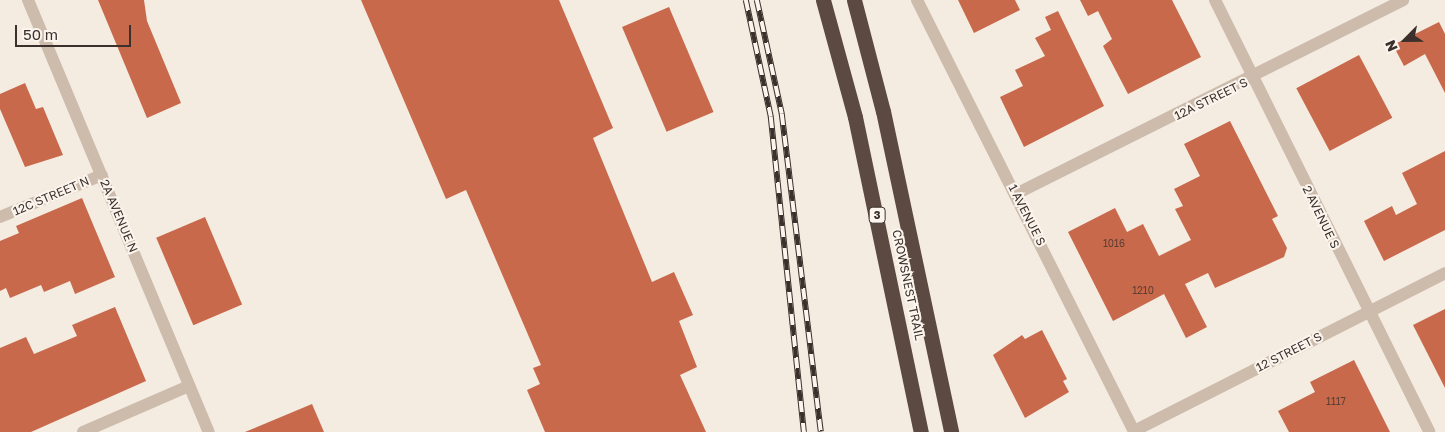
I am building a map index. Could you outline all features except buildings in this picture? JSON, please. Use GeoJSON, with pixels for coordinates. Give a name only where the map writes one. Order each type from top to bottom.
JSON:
{"type":"FeatureCollection","features":[{"type":"Feature","properties":{"kind":"highway","name":"CROWSNEST TRAIL"},"geometry":{"type":"LineString","coordinates":[[822,0],[857,126],[921,432]]}},
{"type":"Feature","properties":{"kind":"highway","name":"CROWSNEST TRAIL"},"geometry":{"type":"LineString","coordinates":[[854,0],[890,138],[951,429]]}},
{"type":"Feature","properties":{"kind":"street","name":"2A AVENUE N"},"geometry":{"type":"LineString","coordinates":[[28,0],[209,432]]}},
{"type":"Feature","properties":{"kind":"street","name":"1 AVENUE S"},"geometry":{"type":"LineString","coordinates":[[917,0],[1134,432]]}},
{"type":"Feature","properties":{"kind":"street","name":"2 AVENUE S"},"geometry":{"type":"LineString","coordinates":[[1215,0],[1367,312],[1429,432]]}},
{"type":"Feature","properties":{"kind":"street","name":"12A STREET S"},"geometry":{"type":"LineString","coordinates":[[1016,194],[1254,78],[1403,0]]}},
{"type":"Feature","properties":{"kind":"street","name":"12C STREET N"},"geometry":{"type":"LineString","coordinates":[[0,217],[102,175]]}},
{"type":"Feature","properties":{"kind":"street","name":"12 STREET S"},"geometry":{"type":"LineString","coordinates":[[1134,432],[1445,273]]}},
{"type":"Feature","properties":{"kind":"street"},"geometry":{"type":"LineString","coordinates":[[83,432],[189,386]]}},
{"type":"Feature","properties":{"kind":"railway"},"geometry":{"type":"LineString","coordinates":[[746,0],[771,117],[804,432]]}},
{"type":"Feature","properties":{"kind":"railway"},"geometry":{"type":"LineString","coordinates":[[757,0],[782,114],[821,432]]}}]}
